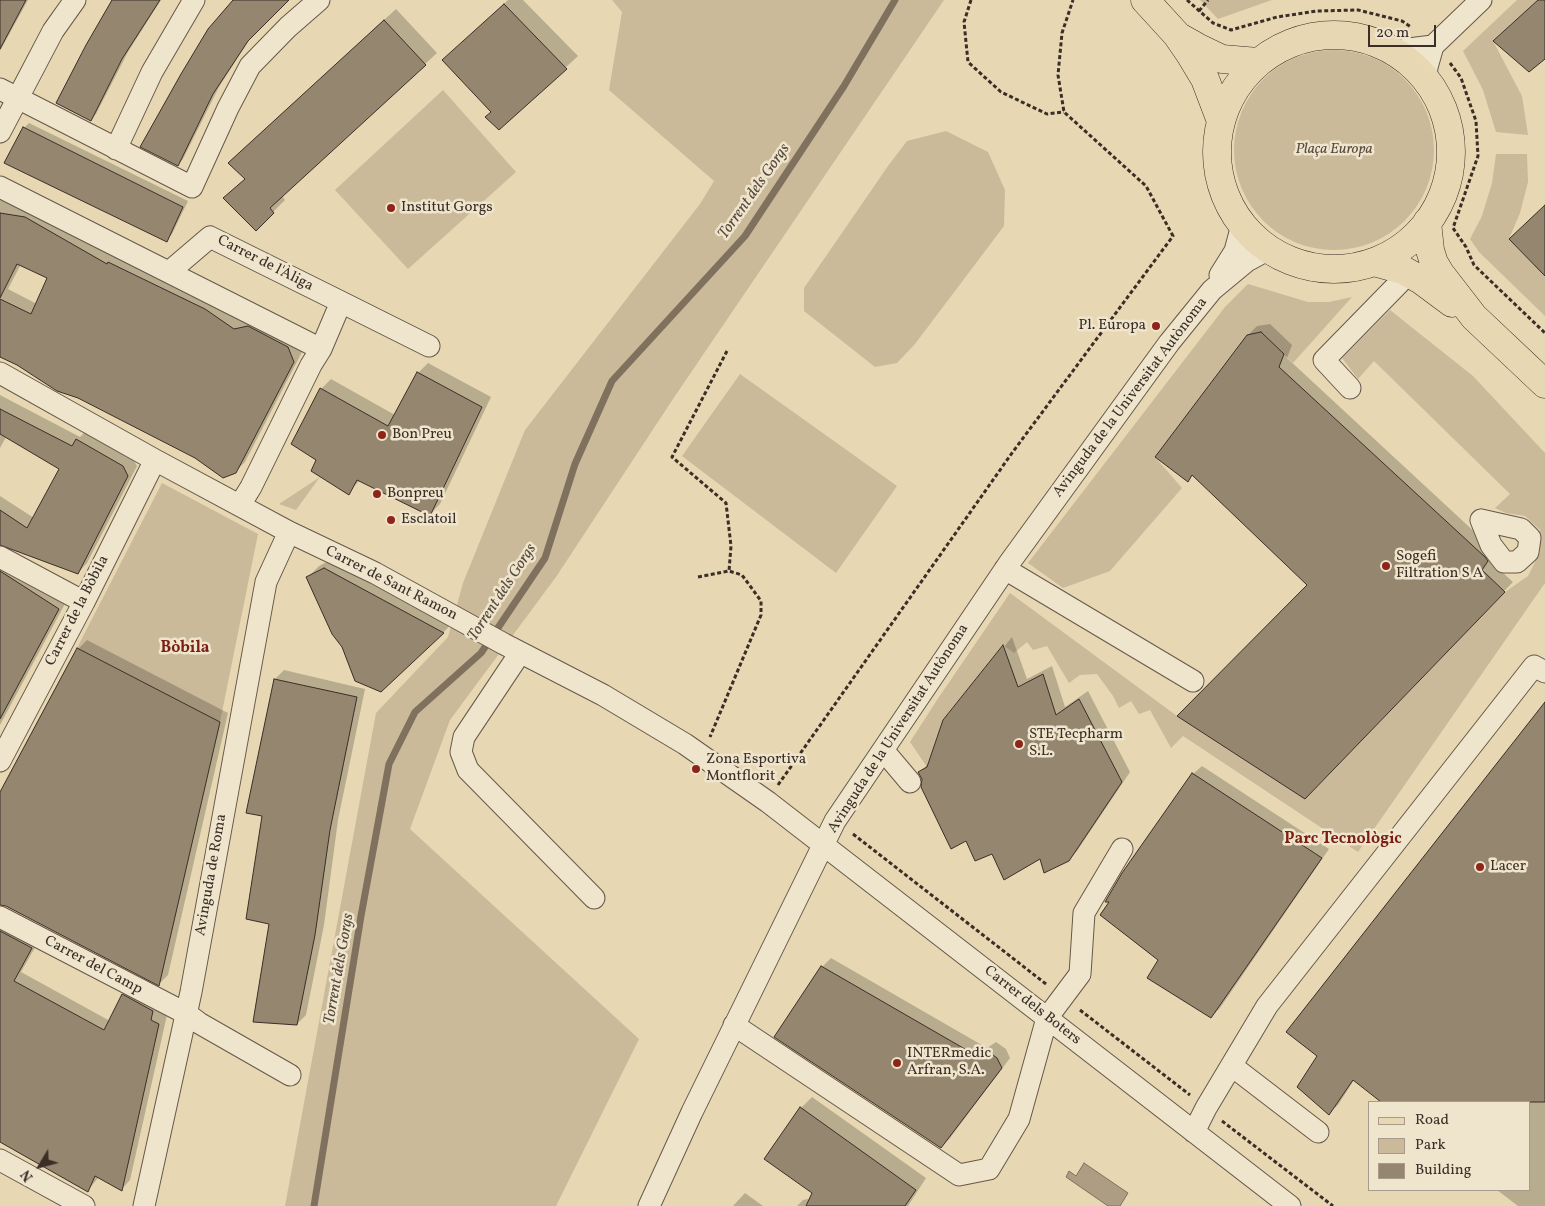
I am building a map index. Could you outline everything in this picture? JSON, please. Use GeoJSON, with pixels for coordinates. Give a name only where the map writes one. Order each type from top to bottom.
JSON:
{"type":"FeatureCollection","features":[{"type":"Feature","properties":{"kind":"main road"},"geometry":{"type":"LineString","coordinates":[[1145,0],[1178,35],[1205,80],[1221,121]]}},
{"type":"Feature","properties":{"kind":"main road"},"geometry":{"type":"LineString","coordinates":[[1178,35],[1222,59],[1258,62]]}},
{"type":"Feature","properties":{"kind":"main road"},"geometry":{"type":"LineString","coordinates":[[1321,36],[1345,36],[1361,38],[1392,51],[1412,66],[1426,82],[1442,110],[1448,130],[1449,170],[1438,206],[1412,239],[1374,262],[1347,268],[1320,268],[1293,262],[1269,249],[1242,225],[1229,203],[1220,180],[1217,146],[1221,121],[1228,101],[1235,89],[1258,62],[1291,43],[1321,36]]}},
{"type":"Feature","properties":{"kind":"main road"},"geometry":{"type":"LineString","coordinates":[[1427,222],[1430,250],[1434,264],[1474,317]]}},
{"type":"Feature","properties":{"kind":"main road"},"geometry":{"type":"LineString","coordinates":[[1374,262],[1410,273],[1474,317],[1545,384]]}},
{"type":"Feature","properties":{"kind":"street"},"geometry":{"type":"LineString","coordinates":[[0,132],[9,93],[75,0]]}},
{"type":"Feature","properties":{"kind":"street"},"geometry":{"type":"LineString","coordinates":[[116,149],[152,72],[194,0]]}},
{"type":"Feature","properties":{"kind":"street"},"geometry":{"type":"LineString","coordinates":[[9,93],[192,187],[228,108],[250,66],[288,27],[319,0]]}},
{"type":"Feature","properties":{"kind":"street"},"geometry":{"type":"LineString","coordinates":[[1426,82],[1427,67],[1434,45],[1482,0]]}},
{"type":"Feature","properties":{"kind":"street"},"geometry":{"type":"LineString","coordinates":[[1392,51],[1434,45]]}},
{"type":"Feature","properties":{"kind":"street"},"geometry":{"type":"LineString","coordinates":[[0,186],[321,349]]}},
{"type":"Feature","properties":{"kind":"street","name":"Avinguda de la Universitat Autònoma"},"geometry":{"type":"LineString","coordinates":[[648,1206],[734,1025],[836,821],[1005,570],[1169,342],[1212,290],[1235,251],[1242,225]]}},
{"type":"Feature","properties":{"kind":"street","name":"Carrer de l'Àliga"},"geometry":{"type":"LineString","coordinates":[[169,272],[210,237],[429,346]]}},
{"type":"Feature","properties":{"kind":"street","name":"Avinguda de la Universitat Autònoma"},"geometry":{"type":"LineString","coordinates":[[1212,290],[1248,261],[1269,249]]}},
{"type":"Feature","properties":{"kind":"street"},"geometry":{"type":"LineString","coordinates":[[1350,388],[1324,360],[1410,273]]}},
{"type":"Feature","properties":{"kind":"street"},"geometry":{"type":"LineString","coordinates":[[245,508],[243,500],[321,349],[341,302]]}},
{"type":"Feature","properties":{"kind":"street","name":"Carrer de Sant Ramon"},"geometry":{"type":"LineString","coordinates":[[0,372],[155,460],[245,508],[286,539],[375,573],[603,695],[685,744],[774,807]]}},
{"type":"Feature","properties":{"kind":"street","name":"Carrer de la Bòbila"},"geometry":{"type":"LineString","coordinates":[[0,761],[84,602],[155,460]]}},
{"type":"Feature","properties":{"kind":"street","name":"Avinguda de Roma"},"geometry":{"type":"LineString","coordinates":[[144,1206],[186,1014],[266,582],[286,539]]}},
{"type":"Feature","properties":{"kind":"street"},"geometry":{"type":"LineString","coordinates":[[0,557],[84,602]]}},
{"type":"Feature","properties":{"kind":"street"},"geometry":{"type":"LineString","coordinates":[[1005,570],[1193,681]]}},
{"type":"Feature","properties":{"kind":"street"},"geometry":{"type":"LineString","coordinates":[[512,648],[464,737],[461,752],[468,770],[594,898]]}},
{"type":"Feature","properties":{"kind":"street"},"geometry":{"type":"LineString","coordinates":[[1194,1132],[1206,1108],[1267,1006],[1534,666],[1545,672]]}},
{"type":"Feature","properties":{"kind":"street"},"geometry":{"type":"LineString","coordinates":[[883,750],[910,782]]}},
{"type":"Feature","properties":{"kind":"street","name":"Carrer dels Boters"},"geometry":{"type":"LineString","coordinates":[[774,807],[1290,1206]]}},
{"type":"Feature","properties":{"kind":"street"},"geometry":{"type":"LineString","coordinates":[[734,1025],[959,1175],[989,1170],[1019,1119],[1047,1018],[1080,974],[1084,913],[1122,849]]}},
{"type":"Feature","properties":{"kind":"street","name":"Carrer del Camp"},"geometry":{"type":"LineString","coordinates":[[0,917],[186,1014],[290,1075]]}},
{"type":"Feature","properties":{"kind":"street"},"geometry":{"type":"LineString","coordinates":[[1232,1066],[1318,1132]]}},
{"type":"Feature","properties":{"kind":"street"},"geometry":{"type":"LineString","coordinates":[[0,1160],[84,1206]]}},
{"type":"Feature","properties":{"kind":"path"},"geometry":{"type":"LineString","coordinates":[[971,0],[964,22],[968,62],[1001,92],[1047,114],[1064,112]]}},
{"type":"Feature","properties":{"kind":"path"},"geometry":{"type":"LineString","coordinates":[[778,785],[1012,453],[1174,236],[1146,186],[1064,112],[1058,75],[1062,33],[1074,0]]}},
{"type":"Feature","properties":{"kind":"path"},"geometry":{"type":"LineString","coordinates":[[1187,0],[1213,24],[1231,30],[1277,17],[1317,11],[1358,10],[1402,21],[1434,45],[1462,78],[1476,121],[1478,156],[1453,228],[1466,247],[1474,266],[1545,333]]}},
{"type":"Feature","properties":{"kind":"path"},"geometry":{"type":"LineString","coordinates":[[1199,11],[1208,0]]}},
{"type":"Feature","properties":{"kind":"path"},"geometry":{"type":"LineString","coordinates":[[726,351],[672,458],[726,503],[731,546],[729,571]]}},
{"type":"Feature","properties":{"kind":"path"},"geometry":{"type":"LineString","coordinates":[[698,577],[729,571],[742,575],[761,601],[761,615],[708,742]]}},
{"type":"Feature","properties":{"kind":"green space"},"geometry":{"type":"Polygon","coordinates":[[[612,0],[944,0],[673,399],[556,577],[450,720],[410,829],[639,1039],[556,1206],[285,1206],[376,713],[448,637],[463,583],[525,430],[700,204],[714,181],[609,90],[622,12],[612,0]]]}},
{"type":"Feature","properties":{"kind":"green space"},"geometry":{"type":"Polygon","coordinates":[[[1200,0],[1272,0],[1218,19],[1200,0]]]}},
{"type":"Feature","properties":{"kind":"green space"},"geometry":{"type":"Polygon","coordinates":[[[1517,0],[1538,0],[1493,41],[1522,96],[1528,135],[1496,132],[1483,90],[1463,51],[1517,0]]]}},
{"type":"Feature","properties":{"kind":"green space","name":"Plaça Europa"},"geometry":{"type":"Polygon","coordinates":[[[1334,50],[1353,52],[1381,62],[1397,73],[1411,87],[1426,112],[1432,131],[1434,150],[1432,169],[1422,197],[1411,213],[1397,227],[1372,242],[1353,248],[1334,250],[1315,248],[1287,238],[1271,227],[1257,213],[1242,188],[1236,169],[1234,150],[1236,131],[1246,103],[1257,87],[1271,73],[1296,58],[1315,52],[1334,50]]]}},
{"type":"Feature","properties":{"kind":"green space"},"geometry":{"type":"Polygon","coordinates":[[[443,90],[516,172],[408,269],[335,190],[443,90]]]}},
{"type":"Feature","properties":{"kind":"green space"},"geometry":{"type":"Polygon","coordinates":[[[946,131],[988,152],[1005,190],[1004,226],[915,344],[897,363],[875,367],[804,311],[804,288],[907,141],[946,131]]]}},
{"type":"Feature","properties":{"kind":"green space"},"geometry":{"type":"Polygon","coordinates":[[[1496,154],[1527,154],[1528,182],[1520,213],[1509,239],[1545,276],[1545,316],[1479,252],[1470,239],[1482,216],[1492,183],[1496,154]]]}},
{"type":"Feature","properties":{"kind":"green space"},"geometry":{"type":"Polygon","coordinates":[[[1248,284],[1308,302],[1329,302],[1352,297],[1293,363],[1261,332],[1247,335],[1155,457],[1182,488],[1110,571],[1063,588],[1028,563],[1225,307],[1248,284]]]}},
{"type":"Feature","properties":{"kind":"green space"},"geometry":{"type":"Polygon","coordinates":[[[1390,310],[1473,376],[1545,453],[1545,583],[1358,852],[1183,736],[1171,748],[1150,710],[1139,714],[1131,701],[1119,708],[1097,674],[1080,675],[1069,683],[1047,646],[1033,650],[1027,642],[1014,653],[1003,645],[943,720],[927,767],[910,742],[1010,593],[1177,716],[1305,799],[1505,592],[1528,576],[1540,552],[1540,530],[1525,516],[1506,513],[1495,508],[1510,494],[1374,361],[1358,379],[1342,358],[1390,310]]]}},
{"type":"Feature","properties":{"kind":"green space"},"geometry":{"type":"Polygon","coordinates":[[[740,374],[897,486],[836,573],[682,456],[740,374]]]}},
{"type":"Feature","properties":{"kind":"green space"},"geometry":{"type":"Polygon","coordinates":[[[320,477],[296,510],[279,504],[320,477]]]}},
{"type":"Feature","properties":{"kind":"green space"},"geometry":{"type":"Polygon","coordinates":[[[162,483],[258,534],[220,722],[77,648],[162,483]]]}},
{"type":"Feature","properties":{"kind":"shaded area"},"geometry":{"type":"Polygon","coordinates":[[[1084,1163],[1128,1193],[1120,1206],[1108,1206],[1066,1177],[1069,1171],[1076,1176],[1084,1163]]]}},
{"type":"Feature","properties":{"kind":"building"},"geometry":{"type":"Polygon","coordinates":[[[0,0],[26,0],[0,49],[0,0]]]}},
{"type":"Feature","properties":{"kind":"building"},"geometry":{"type":"Polygon","coordinates":[[[112,0],[160,0],[122,59],[91,121],[56,103],[112,0]]]}},
{"type":"Feature","properties":{"kind":"building"},"geometry":{"type":"Polygon","coordinates":[[[233,0],[289,0],[248,41],[213,94],[178,166],[140,147],[208,29],[233,0]]]}},
{"type":"Feature","properties":{"kind":"building"},"geometry":{"type":"Polygon","coordinates":[[[1538,0],[1545,0],[1545,59],[1529,72],[1493,41],[1538,0]]]}},
{"type":"Feature","properties":{"kind":"building"},"geometry":{"type":"Polygon","coordinates":[[[504,4],[567,69],[499,130],[485,117],[491,112],[442,60],[504,4]]]}},
{"type":"Feature","properties":{"kind":"building"},"geometry":{"type":"Polygon","coordinates":[[[384,20],[426,65],[270,208],[274,213],[256,231],[223,198],[245,179],[228,163],[384,20]]]}},
{"type":"Feature","properties":{"kind":"building"},"geometry":{"type":"Polygon","coordinates":[[[23,127],[183,207],[167,242],[4,163],[23,127]]]}},
{"type":"Feature","properties":{"kind":"building"},"geometry":{"type":"Polygon","coordinates":[[[1545,205],[1545,276],[1509,239],[1545,205]]]}},
{"type":"Feature","properties":{"kind":"building"},"geometry":{"type":"Polygon","coordinates":[[[0,213],[25,217],[107,264],[108,262],[205,309],[234,329],[248,326],[288,347],[294,362],[236,473],[223,478],[195,458],[78,398],[57,391],[17,365],[0,357],[0,299],[31,314],[47,278],[17,264],[0,298],[0,213]]]}},
{"type":"Feature","properties":{"kind":"building","name":"Sogefi Filtration S A"},"geometry":{"type":"Polygon","coordinates":[[[1261,332],[1284,354],[1279,367],[1485,557],[1488,561],[1482,570],[1505,592],[1305,799],[1177,716],[1307,585],[1192,475],[1188,482],[1155,457],[1247,335],[1261,332]]]}},
{"type":"Feature","properties":{"kind":"building","name":"Bon Preu"},"geometry":{"type":"Polygon","coordinates":[[[417,372],[482,407],[430,516],[357,480],[349,495],[311,471],[316,460],[291,444],[320,388],[388,426],[417,372]]]}},
{"type":"Feature","properties":{"kind":"building"},"geometry":{"type":"Polygon","coordinates":[[[0,409],[72,446],[76,439],[123,466],[128,476],[78,574],[0,545],[0,510],[27,528],[59,469],[0,434],[0,409]]]}},
{"type":"Feature","properties":{"kind":"building"},"geometry":{"type":"Polygon","coordinates":[[[324,568],[444,633],[381,692],[355,681],[342,647],[332,634],[306,577],[324,568]]]}},
{"type":"Feature","properties":{"kind":"building"},"geometry":{"type":"Polygon","coordinates":[[[0,571],[59,609],[0,719],[0,571]]]}},
{"type":"Feature","properties":{"kind":"building","name":"STE Tecpharm S.L."},"geometry":{"type":"Polygon","coordinates":[[[1003,645],[1018,687],[1043,674],[1056,715],[1079,699],[1122,782],[1069,861],[1044,873],[1040,859],[1004,880],[992,854],[975,861],[966,841],[951,849],[921,787],[922,779],[918,772],[927,767],[943,720],[1003,645]]]}},
{"type":"Feature","properties":{"kind":"building"},"geometry":{"type":"Polygon","coordinates":[[[77,648],[220,722],[159,986],[6,906],[0,905],[0,792],[77,648]]]}},
{"type":"Feature","properties":{"kind":"building"},"geometry":{"type":"Polygon","coordinates":[[[274,679],[357,697],[330,830],[315,935],[297,1025],[253,1022],[269,924],[246,919],[262,816],[246,813],[274,679]]]}},
{"type":"Feature","properties":{"kind":"building","name":"Lacer"},"geometry":{"type":"Polygon","coordinates":[[[1545,702],[1545,1102],[1380,1101],[1353,1080],[1329,1115],[1297,1087],[1317,1056],[1286,1032],[1545,702]]]}},
{"type":"Feature","properties":{"kind":"building"},"geometry":{"type":"Polygon","coordinates":[[[1192,773],[1322,858],[1211,1018],[1147,978],[1158,960],[1100,915],[1109,902],[1105,902],[1122,873],[1192,773]]]}},
{"type":"Feature","properties":{"kind":"building"},"geometry":{"type":"Polygon","coordinates":[[[0,931],[32,948],[14,981],[104,1030],[122,994],[153,1011],[151,1020],[159,1024],[122,1191],[95,1176],[88,1192],[0,1142],[0,931]]]}},
{"type":"Feature","properties":{"kind":"building","name":"INTERmedic Arfran, S.A."},"geometry":{"type":"Polygon","coordinates":[[[821,966],[977,1056],[986,1050],[997,1058],[1002,1068],[941,1148],[774,1037],[821,966]]]}},
{"type":"Feature","properties":{"kind":"building"},"geometry":{"type":"Polygon","coordinates":[[[800,1107],[916,1190],[905,1206],[806,1206],[812,1193],[764,1159],[800,1107]]]}},
{"type":"Feature","properties":{"kind":"waterway","name":"Torrent dels Gorgs"},"geometry":{"type":"LineString","coordinates":[[314,1206],[361,916],[389,764],[415,712],[481,653],[545,558],[575,464],[612,381],[745,236],[844,86],[895,0]]}},
{"type":"Feature","properties":{"kind":"place","name":"Institut Gorgs"},"geometry":{"type":"Point","coordinates":[391,208]}},
{"type":"Feature","properties":{"kind":"place","name":"Pl. Europa"},"geometry":{"type":"Point","coordinates":[1156,326]}},
{"type":"Feature","properties":{"kind":"place","name":"Bon Preu"},"geometry":{"type":"Point","coordinates":[382,435]}},
{"type":"Feature","properties":{"kind":"place","name":"Bonpreu"},"geometry":{"type":"Point","coordinates":[377,494]}},
{"type":"Feature","properties":{"kind":"place","name":"Esclatoil"},"geometry":{"type":"Point","coordinates":[391,520]}},
{"type":"Feature","properties":{"kind":"place","name":"Sogefi Filtration S A"},"geometry":{"type":"Point","coordinates":[1386,566]}},
{"type":"Feature","properties":{"kind":"place","name":"STE Tecpharm S.L."},"geometry":{"type":"Point","coordinates":[1019,744]}},
{"type":"Feature","properties":{"kind":"place","name":"Zona Esportiva Montflorit"},"geometry":{"type":"Point","coordinates":[696,769]}},
{"type":"Feature","properties":{"kind":"place","name":"Lacer"},"geometry":{"type":"Point","coordinates":[1480,867]}},
{"type":"Feature","properties":{"kind":"place","name":"INTERmedic Arfran, S.A."},"geometry":{"type":"Point","coordinates":[897,1063]}},
{"type":"Feature","properties":{"kind":"district","name":"Bòbila"},"geometry":{"type":"Point","coordinates":[185,649]}},
{"type":"Feature","properties":{"kind":"district","name":"Parc Tecnològic"},"geometry":{"type":"Point","coordinates":[1343,840]}}]}
